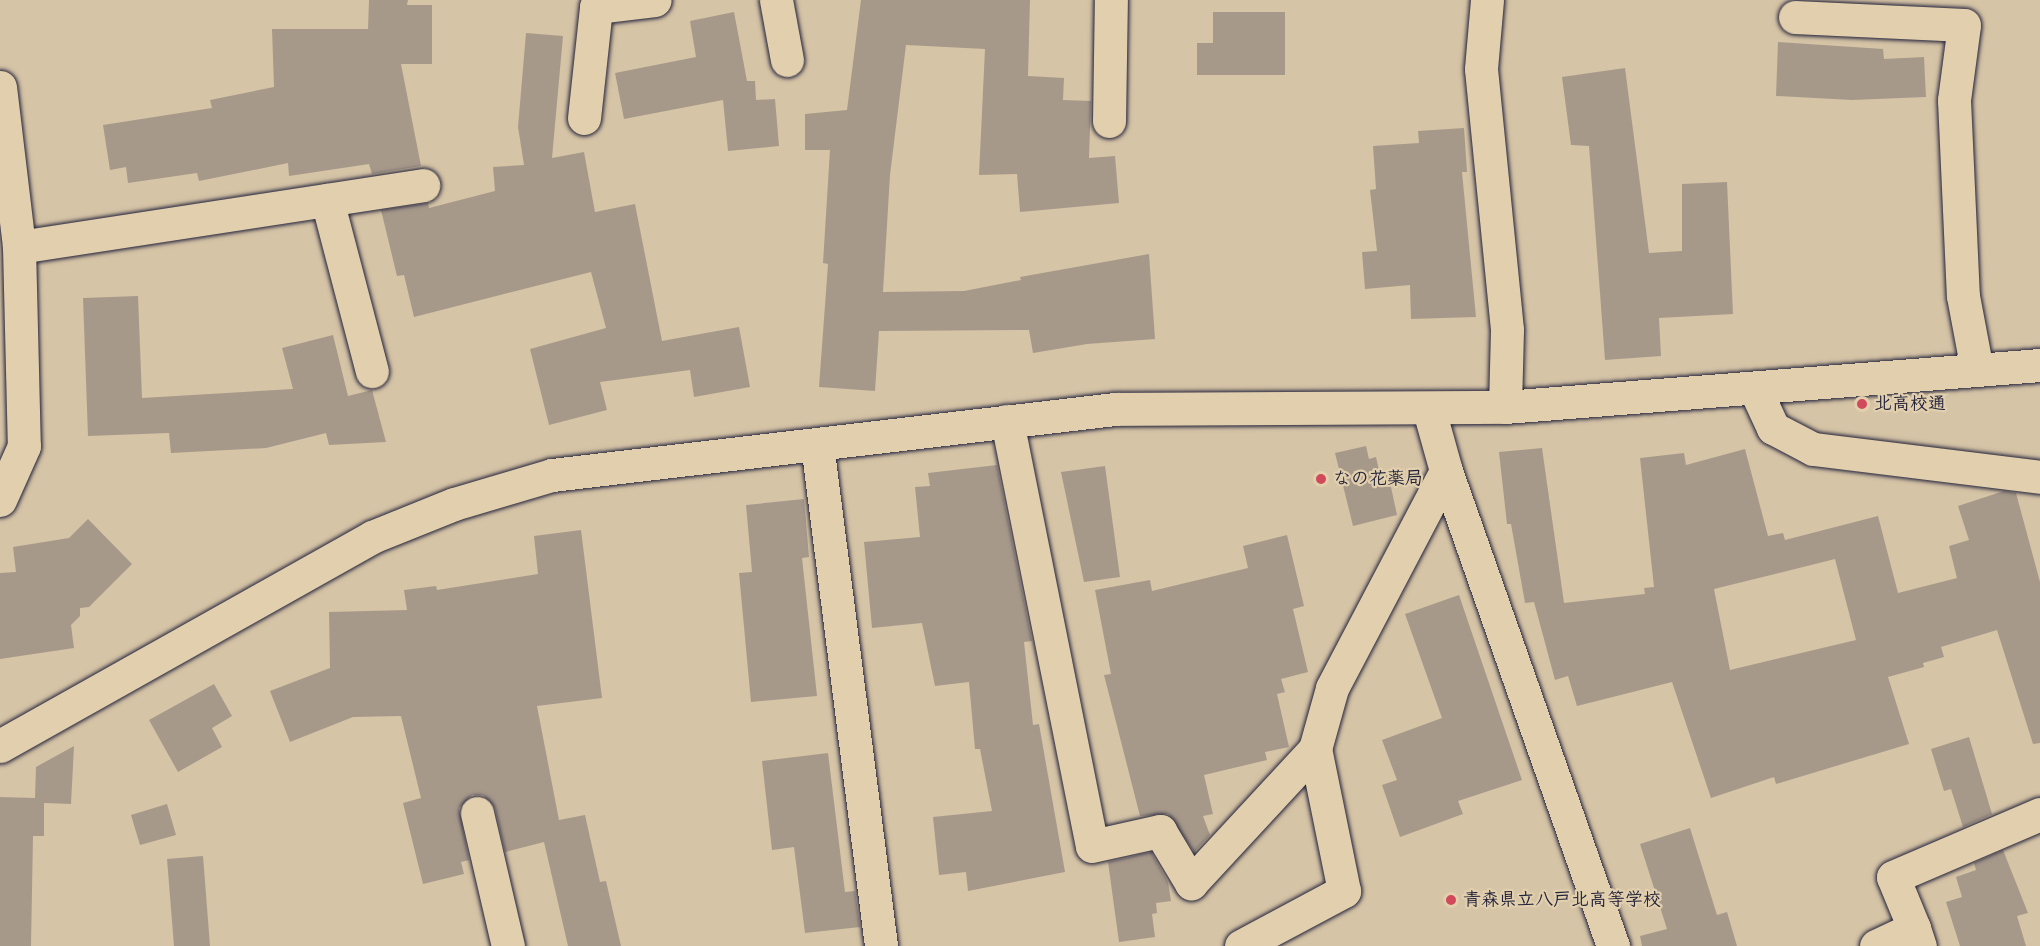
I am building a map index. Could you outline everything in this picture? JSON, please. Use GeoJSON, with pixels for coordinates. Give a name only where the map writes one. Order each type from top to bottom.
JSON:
{"type":"FeatureCollection","features":[{"type":"Feature","properties":{"kind":"street"},"geometry":{"type":"LineString","coordinates":[[584,118],[596,7],[655,0]]}},
{"type":"Feature","properties":{"kind":"street"},"geometry":{"type":"LineString","coordinates":[[776,0],[787,60]]}},
{"type":"Feature","properties":{"kind":"street"},"geometry":{"type":"LineString","coordinates":[[1108,121],[1111,0]]}},
{"type":"Feature","properties":{"kind":"street"},"geometry":{"type":"LineString","coordinates":[[1486,0],[1481,69],[1507,330],[1505,407]]}},
{"type":"Feature","properties":{"kind":"street"},"geometry":{"type":"LineString","coordinates":[[1795,16],[1968,13],[1954,100],[1963,296],[1977,370]]}},
{"type":"Feature","properties":{"kind":"street"},"geometry":{"type":"LineString","coordinates":[[0,87],[19,247],[12,445],[0,500]]}},
{"type":"Feature","properties":{"kind":"street"},"geometry":{"type":"LineString","coordinates":[[19,247],[423,185]]}},
{"type":"Feature","properties":{"kind":"street"},"geometry":{"type":"LineString","coordinates":[[327,200],[372,371]]}},
{"type":"Feature","properties":{"kind":"street"},"geometry":{"type":"LineString","coordinates":[[0,746],[372,537],[454,504],[552,475],[1115,409],[1429,410],[1505,407],[2040,365]]}},
{"type":"Feature","properties":{"kind":"street"},"geometry":{"type":"LineString","coordinates":[[1755,389],[1773,428],[1812,449],[2040,477]]}},
{"type":"Feature","properties":{"kind":"street"},"geometry":{"type":"LineString","coordinates":[[1429,410],[1446,471],[1613,946]]}},
{"type":"Feature","properties":{"kind":"street"},"geometry":{"type":"LineString","coordinates":[[1007,421],[1092,846],[1160,831],[1191,883],[1315,749]]}},
{"type":"Feature","properties":{"kind":"street"},"geometry":{"type":"LineString","coordinates":[[817,444],[881,946]]}},
{"type":"Feature","properties":{"kind":"street"},"geometry":{"type":"LineString","coordinates":[[1241,946],[1344,891],[1315,749],[1332,688],[1446,471]]}},
{"type":"Feature","properties":{"kind":"street"},"geometry":{"type":"LineString","coordinates":[[477,813],[508,946]]}},
{"type":"Feature","properties":{"kind":"street"},"geometry":{"type":"LineString","coordinates":[[1876,946],[1917,937],[1893,877],[2040,814]]}},
{"type":"Feature","properties":{"kind":"building"},"geometry":{"type":"Polygon","coordinates":[[[369,0],[408,0],[407,5],[432,5],[432,64],[401,64],[421,166],[372,174],[369,164],[289,176],[288,163],[199,181],[197,173],[128,183],[126,167],[110,170],[103,125],[212,108],[210,100],[274,87],[272,29],[368,29],[369,0]]]}},
{"type":"Feature","properties":{"kind":"building"},"geometry":{"type":"Polygon","coordinates":[[[861,0],[1030,0],[1028,76],[1064,78],[1063,100],[1091,101],[1089,158],[1115,156],[1119,203],[1020,212],[1017,174],[979,175],[985,49],[906,45],[890,175],[883,292],[964,291],[1021,280],[1020,277],[1149,254],[1155,339],[1087,344],[1033,353],[1029,330],[879,331],[875,391],[819,387],[828,264],[823,263],[830,150],[805,150],[805,114],[847,110],[861,0]]]}},
{"type":"Feature","properties":{"kind":"building"},"geometry":{"type":"Polygon","coordinates":[[[734,12],[747,81],[755,81],[756,100],[775,99],[779,146],[728,151],[723,100],[624,119],[615,73],[696,57],[690,21],[734,12]]]}},
{"type":"Feature","properties":{"kind":"building"},"geometry":{"type":"Polygon","coordinates":[[[1213,12],[1285,12],[1285,75],[1197,75],[1197,43],[1213,43],[1213,12]]]}},
{"type":"Feature","properties":{"kind":"building"},"geometry":{"type":"Polygon","coordinates":[[[526,33],[563,36],[552,158],[584,152],[595,212],[635,204],[662,341],[739,327],[750,387],[694,397],[690,370],[600,382],[607,410],[549,425],[530,349],[606,328],[591,272],[414,317],[404,275],[397,276],[381,210],[428,203],[429,208],[495,191],[493,167],[524,165],[518,127],[526,33]]]}},
{"type":"Feature","properties":{"kind":"building"},"geometry":{"type":"Polygon","coordinates":[[[1778,42],[1883,49],[1884,59],[1924,57],[1926,97],[1852,100],[1776,96],[1778,42]]]}},
{"type":"Feature","properties":{"kind":"building"},"geometry":{"type":"Polygon","coordinates":[[[1625,68],[1649,253],[1682,251],[1682,184],[1727,182],[1733,314],[1659,318],[1661,356],[1605,360],[1589,146],[1571,145],[1562,77],[1625,68]]]}},
{"type":"Feature","properties":{"kind":"building"},"geometry":{"type":"Polygon","coordinates":[[[1464,128],[1467,172],[1462,172],[1476,317],[1411,319],[1410,285],[1365,289],[1362,252],[1377,251],[1370,190],[1376,189],[1373,146],[1419,143],[1418,131],[1464,128]]]}},
{"type":"Feature","properties":{"kind":"building"},"geometry":{"type":"Polygon","coordinates":[[[138,296],[142,398],[293,389],[282,348],[333,335],[348,396],[372,390],[386,442],[329,445],[326,433],[266,448],[171,453],[169,433],[88,436],[83,298],[138,296]]]}},
{"type":"Feature","properties":{"kind":"building"},"geometry":{"type":"Polygon","coordinates":[[[1366,446],[1369,459],[1376,457],[1380,475],[1388,473],[1397,515],[1353,526],[1335,453],[1366,446]]]}},
{"type":"Feature","properties":{"kind":"building"},"geometry":{"type":"Polygon","coordinates":[[[1542,448],[1564,603],[1645,594],[1644,588],[1654,587],[1640,458],[1684,453],[1686,465],[1745,449],[1768,536],[1783,533],[1785,540],[1878,516],[1898,593],[1957,578],[1949,546],[1969,540],[1958,506],[2004,491],[2016,493],[2040,582],[2040,743],[2033,744],[1997,630],[1941,647],[1944,657],[1923,663],[1924,667],[1888,677],[1909,744],[1776,784],[1774,777],[1711,798],[1672,682],[1577,706],[1568,676],[1555,680],[1534,602],[1525,603],[1511,524],[1507,524],[1499,452],[1542,448]],[[1835,559],[1714,589],[1730,670],[1856,640],[1835,559]]]}},
{"type":"Feature","properties":{"kind":"building"},"geometry":{"type":"Polygon","coordinates":[[[997,465],[1032,641],[1024,642],[1033,725],[1039,724],[1065,872],[968,891],[966,872],[939,875],[933,817],[992,811],[980,749],[975,749],[969,682],[935,686],[922,623],[872,628],[864,542],[920,537],[915,487],[930,486],[928,473],[997,465]]]}},
{"type":"Feature","properties":{"kind":"building"},"geometry":{"type":"Polygon","coordinates":[[[1105,466],[1120,577],[1084,582],[1061,472],[1105,466]]]}},
{"type":"Feature","properties":{"kind":"building"},"geometry":{"type":"Polygon","coordinates":[[[804,499],[809,557],[802,558],[817,696],[751,702],[739,573],[752,572],[746,505],[804,499]]]}},
{"type":"Feature","properties":{"kind":"building"},"geometry":{"type":"Polygon","coordinates":[[[88,519],[132,564],[89,607],[80,608],[80,616],[71,625],[74,648],[0,659],[0,573],[16,572],[13,547],[69,538],[88,519]]]}},
{"type":"Feature","properties":{"kind":"building"},"geometry":{"type":"Polygon","coordinates":[[[581,530],[602,698],[537,706],[559,820],[585,815],[600,882],[606,881],[621,946],[568,946],[544,842],[505,852],[495,808],[483,795],[472,795],[459,808],[469,860],[461,862],[464,874],[423,884],[403,803],[421,798],[401,716],[353,717],[290,742],[270,691],[330,668],[329,612],[407,610],[404,590],[436,586],[437,590],[538,574],[534,536],[581,530]]]}},
{"type":"Feature","properties":{"kind":"building"},"geometry":{"type":"Polygon","coordinates":[[[1287,535],[1304,606],[1293,609],[1308,672],[1281,679],[1285,692],[1277,694],[1289,747],[1265,752],[1267,760],[1204,775],[1213,814],[1203,816],[1210,835],[1194,852],[1168,814],[1140,816],[1104,675],[1111,674],[1095,590],[1150,580],[1152,591],[1248,568],[1243,546],[1287,535]]]}},
{"type":"Feature","properties":{"kind":"building"},"geometry":{"type":"Polygon","coordinates":[[[1459,595],[1522,780],[1458,801],[1463,814],[1400,837],[1382,785],[1397,780],[1382,740],[1442,718],[1405,614],[1459,595]]]}},
{"type":"Feature","properties":{"kind":"building"},"geometry":{"type":"Polygon","coordinates":[[[214,684],[232,716],[212,728],[222,747],[178,772],[149,720],[214,684]]]}},
{"type":"Feature","properties":{"kind":"building"},"geometry":{"type":"Polygon","coordinates":[[[1969,737],[1992,814],[1963,827],[1951,789],[1944,791],[1931,749],[1969,737]]]}},
{"type":"Feature","properties":{"kind":"building"},"geometry":{"type":"Polygon","coordinates":[[[74,746],[71,804],[44,803],[44,836],[33,836],[31,946],[0,946],[0,797],[35,798],[36,767],[74,746]]]}},
{"type":"Feature","properties":{"kind":"building"},"geometry":{"type":"Polygon","coordinates":[[[828,753],[845,892],[855,891],[860,927],[805,933],[794,847],[772,850],[762,761],[828,753]]]}},
{"type":"Feature","properties":{"kind":"building"},"geometry":{"type":"Polygon","coordinates":[[[167,804],[176,835],[140,845],[131,815],[167,804]]]}},
{"type":"Feature","properties":{"kind":"building"},"geometry":{"type":"Polygon","coordinates":[[[1690,828],[1717,915],[1727,912],[1737,946],[1642,946],[1640,936],[1667,929],[1640,844],[1690,828]]]}},
{"type":"Feature","properties":{"kind":"building"},"geometry":{"type":"Polygon","coordinates":[[[2003,850],[2028,913],[2017,916],[2026,946],[1960,946],[1946,902],[1962,897],[1956,877],[1976,870],[1974,863],[2003,850]]]}},
{"type":"Feature","properties":{"kind":"building"},"geometry":{"type":"Polygon","coordinates":[[[1151,852],[1168,882],[1171,901],[1156,903],[1157,913],[1152,914],[1155,937],[1119,942],[1108,862],[1151,852]]]}},
{"type":"Feature","properties":{"kind":"building"},"geometry":{"type":"Polygon","coordinates":[[[203,856],[210,946],[174,946],[167,859],[203,856]]]}},
{"type":"Feature","properties":{"kind":"place","name":"北高校通"},"geometry":{"type":"Point","coordinates":[1862,404]}},
{"type":"Feature","properties":{"kind":"place","name":"なの花薬局"},"geometry":{"type":"Point","coordinates":[1321,479]}},
{"type":"Feature","properties":{"kind":"place","name":"青森県立八戸北高等学校"},"geometry":{"type":"Point","coordinates":[1451,900]}}]}
